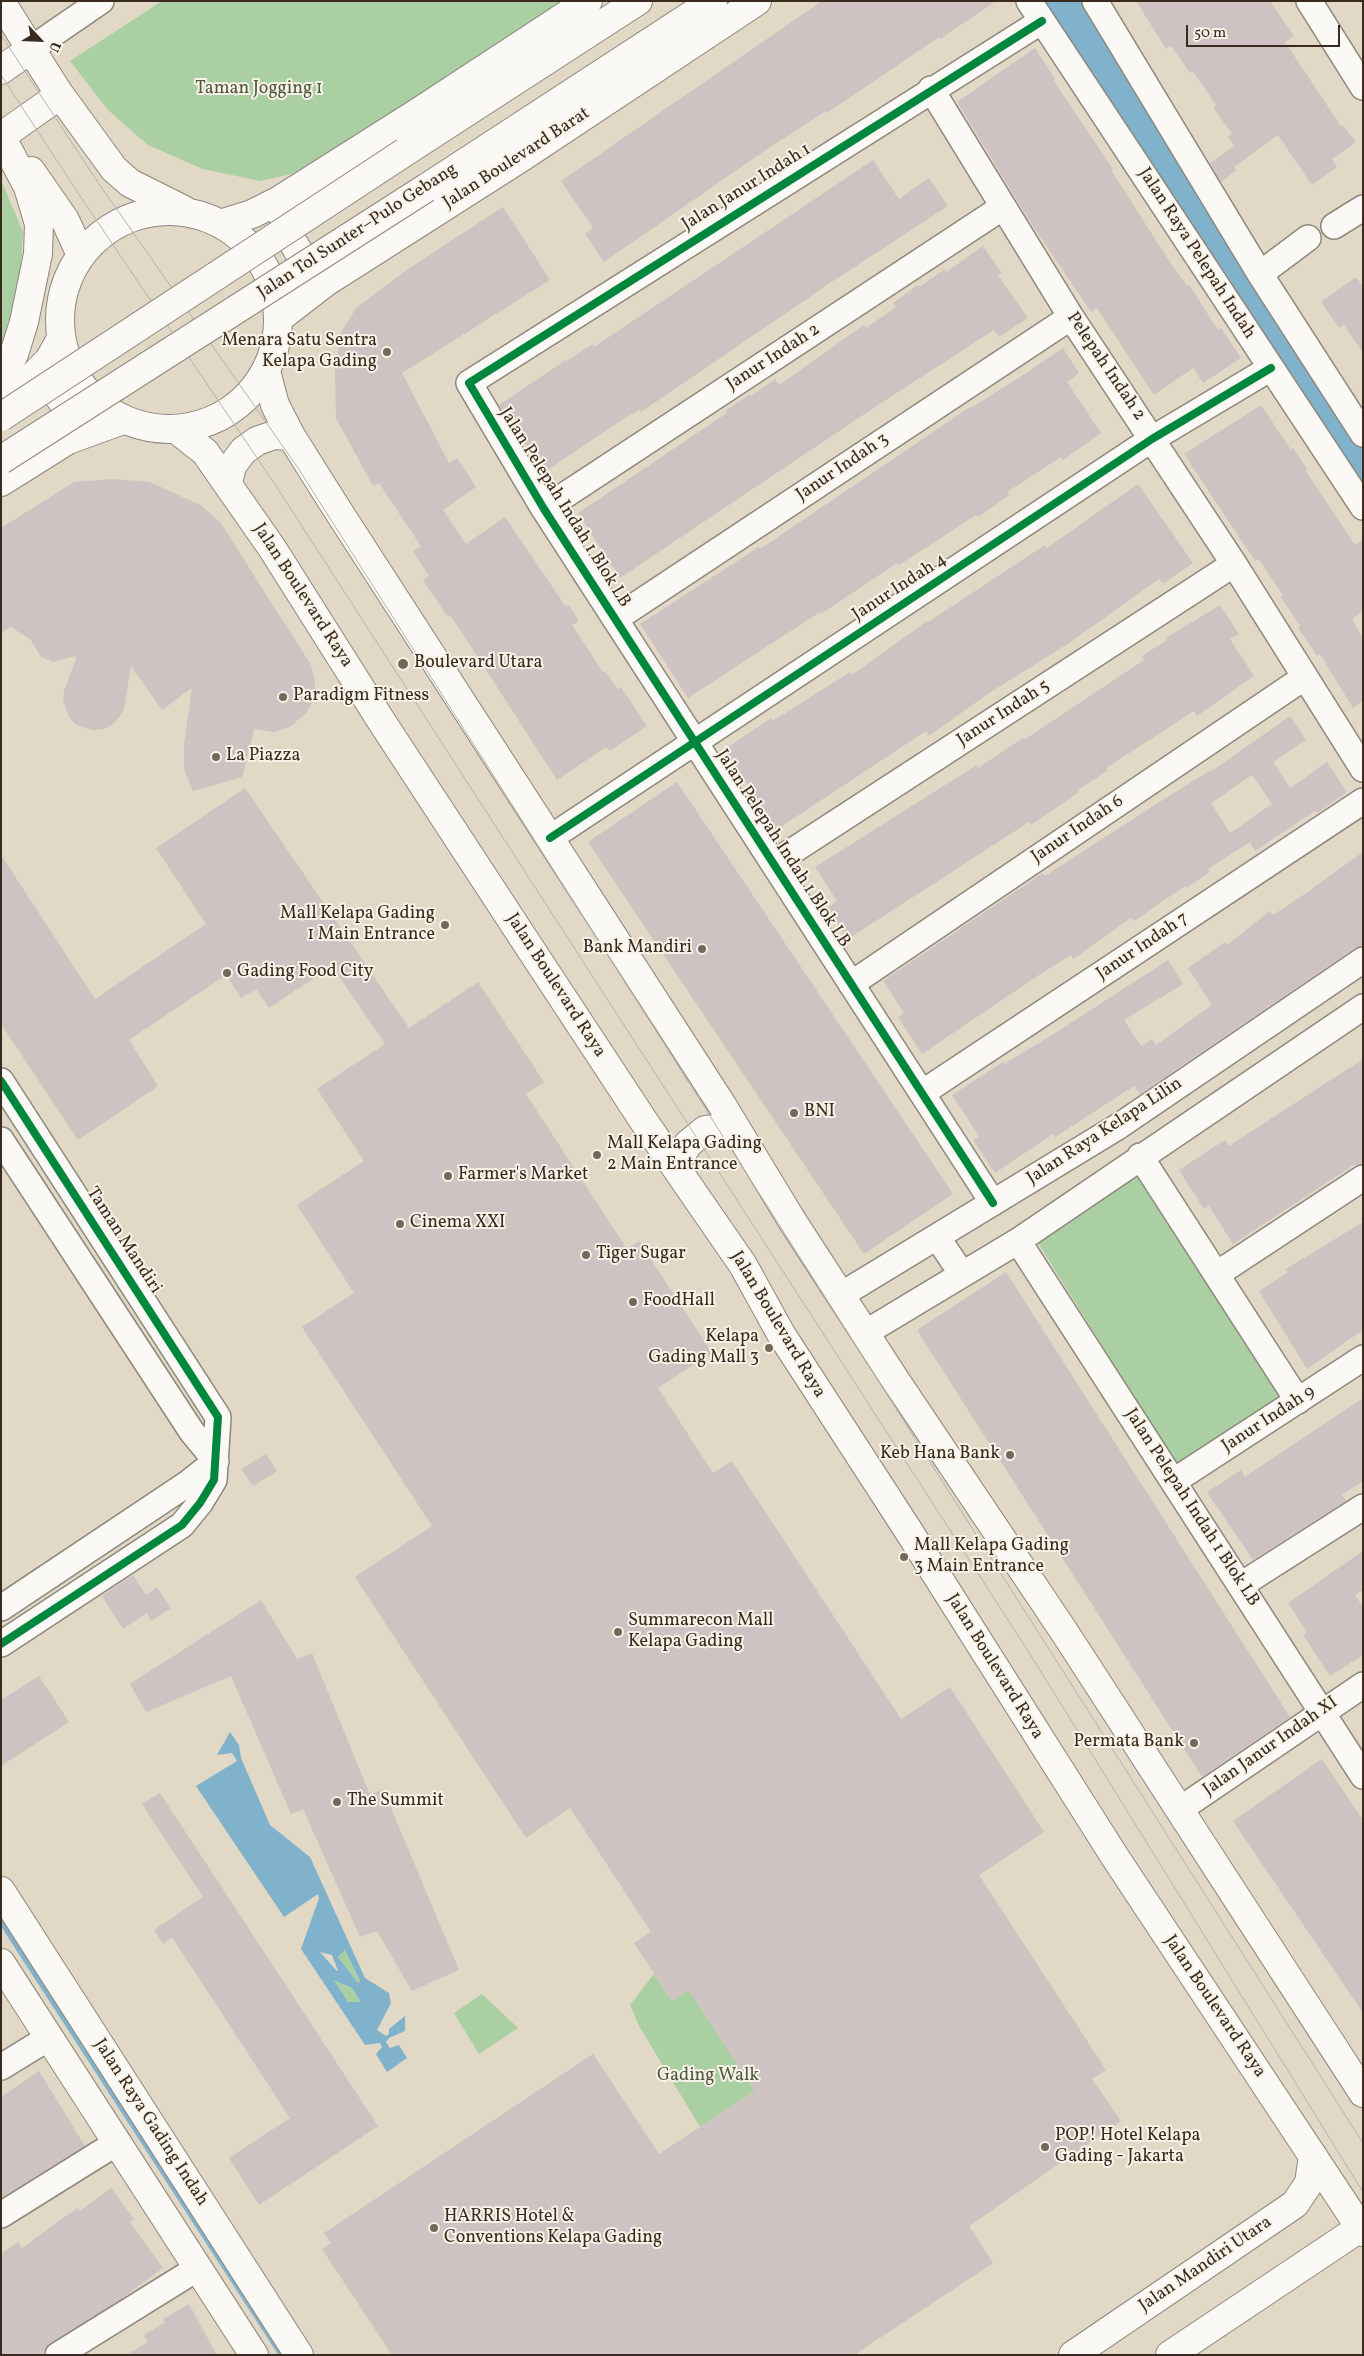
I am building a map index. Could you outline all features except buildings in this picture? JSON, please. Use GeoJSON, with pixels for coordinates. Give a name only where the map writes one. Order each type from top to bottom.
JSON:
{"type":"FeatureCollection","features":[{"type":"Feature","properties":{"kind":"main road"},"geometry":{"type":"LineString","coordinates":[[222,223],[252,214],[278,201],[588,1]]}},
{"type":"Feature","properties":{"kind":"main road"},"geometry":{"type":"LineString","coordinates":[[1,417],[638,1]]}},
{"type":"Feature","properties":{"kind":"main road","name":"Jalan Tol Sunter–Pulo Gebang"},"geometry":{"type":"LineString","coordinates":[[1,460],[713,1]]}},
{"type":"Feature","properties":{"kind":"main road","name":"Jalan Boulevard Barat"},"geometry":{"type":"LineString","coordinates":[[278,319],[326,282],[522,157],[757,1]]}},
{"type":"Feature","properties":{"kind":"main road"},"geometry":{"type":"LineString","coordinates":[[1,2],[98,151],[122,178],[186,212],[222,223],[237,232],[263,263],[273,285],[278,319],[274,351],[266,371],[249,394],[238,405],[220,417],[199,426],[177,430],[156,429],[123,420],[97,403],[83,388],[71,369],[61,339],[62,300],[69,276],[81,255],[102,234],[128,219],[157,211],[186,212]]}},
{"type":"Feature","properties":{"kind":"main road"},"geometry":{"type":"LineString","coordinates":[[1,70],[32,50]]}},
{"type":"Feature","properties":{"kind":"main road"},"geometry":{"type":"LineString","coordinates":[[2,132],[59,93]]}},
{"type":"Feature","properties":{"kind":"main road"},"geometry":{"type":"LineString","coordinates":[[2,132],[65,220],[81,255]]}},
{"type":"Feature","properties":{"kind":"main road"},"geometry":{"type":"LineString","coordinates":[[1,379],[14,354],[24,322],[38,254],[39,224],[28,187],[2,132]]}},
{"type":"Feature","properties":{"kind":"main road"},"geometry":{"type":"LineString","coordinates":[[278,201],[288,234],[304,261],[326,282]]}},
{"type":"Feature","properties":{"kind":"main road"},"geometry":{"type":"LineString","coordinates":[[1,396],[31,378],[49,360],[61,339]]}},
{"type":"Feature","properties":{"kind":"main road"},"geometry":{"type":"LineString","coordinates":[[266,371],[276,405],[291,436],[550,838],[791,1219],[1065,1633],[1363,2093]]}},
{"type":"Feature","properties":{"kind":"main road"},"geometry":{"type":"LineString","coordinates":[[31,378],[48,386],[62,400],[68,416],[68,440]]}},
{"type":"Feature","properties":{"kind":"main road"},"geometry":{"type":"LineString","coordinates":[[1,482],[68,440],[123,420]]}},
{"type":"Feature","properties":{"kind":"main road","name":"Jalan Boulevard Raya"},"geometry":{"type":"LineString","coordinates":[[177,430],[205,452],[272,548],[375,711],[522,936],[743,1265],[781,1334],[908,1530],[1115,1857],[1362,2228]]}},
{"type":"Feature","properties":{"kind":"main road"},"geometry":{"type":"LineString","coordinates":[[228,483],[232,466],[243,451],[257,441],[274,435],[291,436]]}},
{"type":"Feature","properties":{"kind":"main road"},"geometry":{"type":"LineString","coordinates":[[678,1160],[688,1144],[725,1116]]}},
{"type":"Feature","properties":{"kind":"main road"},"geometry":{"type":"LineString","coordinates":[[658,1141],[678,1160],[737,1242],[742,1253],[743,1265]]}},
{"type":"Feature","properties":{"kind":"main road","name":"Jalan Raya Gading Indah"},"geometry":{"type":"LineString","coordinates":[[4,1902],[299,2355]]}},
{"type":"Feature","properties":{"kind":"main road"},"geometry":{"type":"LineString","coordinates":[[1,1963],[50,2036],[254,2355]]}},
{"type":"Feature","properties":{"kind":"main road","name":"Jalan Mandiri Utara"},"geometry":{"type":"LineString","coordinates":[[1073,2355],[1295,2204],[1309,2183],[1313,2156]]}},
{"type":"Feature","properties":{"kind":"main road"},"geometry":{"type":"LineString","coordinates":[[1170,2355],[1362,2228]]}},
{"type":"Feature","properties":{"kind":"street"},"geometry":{"type":"LineString","coordinates":[[32,50],[101,1]]}},
{"type":"Feature","properties":{"kind":"street"},"geometry":{"type":"LineString","coordinates":[[1095,1],[1260,274],[1363,434]]}},
{"type":"Feature","properties":{"kind":"street"},"geometry":{"type":"LineString","coordinates":[[1309,1],[1363,87]]}},
{"type":"Feature","properties":{"kind":"street","name":"Jalan Janur Indah 1"},"geometry":{"type":"LineString","coordinates":[[469,383],[931,89],[1036,11]]}},
{"type":"Feature","properties":{"kind":"street","name":"Jalan Raya Pelepah Indah"},"geometry":{"type":"LineString","coordinates":[[1036,11],[1363,507]]}},
{"type":"Feature","properties":{"kind":"street","name":"Pelepah Indah 2"},"geometry":{"type":"LineString","coordinates":[[931,89],[1071,317],[1234,564],[1363,768]]}},
{"type":"Feature","properties":{"kind":"street","name":"Janur Indah 2"},"geometry":{"type":"LineString","coordinates":[[544,509],[1003,207]]}},
{"type":"Feature","properties":{"kind":"street"},"geometry":{"type":"LineString","coordinates":[[1334,226],[1363,208]]}},
{"type":"Feature","properties":{"kind":"street"},"geometry":{"type":"LineString","coordinates":[[1260,274],[1308,238]]}},
{"type":"Feature","properties":{"kind":"street","name":"Janur Indah 3"},"geometry":{"type":"LineString","coordinates":[[615,619],[1071,317]]}},
{"type":"Feature","properties":{"kind":"street","name":"Janur Indah 4"},"geometry":{"type":"LineString","coordinates":[[550,838],[1152,439],[1271,368]]}},
{"type":"Feature","properties":{"kind":"street","name":"Jalan Pelepah Indah 1 Blok LB"},"geometry":{"type":"LineString","coordinates":[[469,383],[544,509],[993,1203]]}},
{"type":"Feature","properties":{"kind":"street","name":"Janur Indah 5"},"geometry":{"type":"LineString","coordinates":[[774,863],[1234,564]]}},
{"type":"Feature","properties":{"kind":"street","name":"Janur Indah 6"},"geometry":{"type":"LineString","coordinates":[[851,984],[1305,677]]}},
{"type":"Feature","properties":{"kind":"street","name":"Janur Indah 7"},"geometry":{"type":"LineString","coordinates":[[922,1093],[1363,801]]}},
{"type":"Feature","properties":{"kind":"street","name":"Jalan Raya Kelapa Lilin"},"geometry":{"type":"LineString","coordinates":[[841,1295],[1119,1126],[1363,960]]}},
{"type":"Feature","properties":{"kind":"street"},"geometry":{"type":"LineString","coordinates":[[865,1333],[1018,1240],[1363,1007]]}},
{"type":"Feature","properties":{"kind":"street","name":"Taman Mandiri"},"geometry":{"type":"LineString","coordinates":[[1,1081],[218,1418],[215,1471]]}},
{"type":"Feature","properties":{"kind":"street"},"geometry":{"type":"LineString","coordinates":[[1,1128],[22,1113]]}},
{"type":"Feature","properties":{"kind":"street"},"geometry":{"type":"LineString","coordinates":[[39,1138],[5,1153],[192,1432],[215,1471]]}},
{"type":"Feature","properties":{"kind":"street"},"geometry":{"type":"LineString","coordinates":[[1140,1156],[1298,1401]]}},
{"type":"Feature","properties":{"kind":"street"},"geometry":{"type":"LineString","coordinates":[[1217,1274],[1363,1178]]}},
{"type":"Feature","properties":{"kind":"street"},"geometry":{"type":"LineString","coordinates":[[937,1237],[962,1274]]}},
{"type":"Feature","properties":{"kind":"street","name":"Jalan Pelepah Indah 1 Blok LB"},"geometry":{"type":"LineString","coordinates":[[1018,1240],[1363,1776]]}},
{"type":"Feature","properties":{"kind":"street","name":"Janur Indah 9"},"geometry":{"type":"LineString","coordinates":[[1174,1481],[1363,1358]]}},
{"type":"Feature","properties":{"kind":"street"},"geometry":{"type":"LineString","coordinates":[[1,1608],[186,1484],[215,1471]]}},
{"type":"Feature","properties":{"kind":"street"},"geometry":{"type":"LineString","coordinates":[[1,1644],[182,1525],[200,1503],[215,1471]]}},
{"type":"Feature","properties":{"kind":"street"},"geometry":{"type":"LineString","coordinates":[[1241,1585],[1363,1507]]}},
{"type":"Feature","properties":{"kind":"street"},"geometry":{"type":"LineString","coordinates":[[88,1550],[105,1575]]}},
{"type":"Feature","properties":{"kind":"street"},"geometry":{"type":"LineString","coordinates":[[63,1566],[81,1592]]}},
{"type":"Feature","properties":{"kind":"street","name":"Jalan Janur Indah XI"},"geometry":{"type":"LineString","coordinates":[[1179,1810],[1363,1685]]}},
{"type":"Feature","properties":{"kind":"street"},"geometry":{"type":"LineString","coordinates":[[1,2068],[50,2036]]}},
{"type":"Feature","properties":{"kind":"street"},"geometry":{"type":"LineString","coordinates":[[1,2215],[118,2142]]}},
{"type":"Feature","properties":{"kind":"street"},"geometry":{"type":"LineString","coordinates":[[58,2355],[198,2268]]}},
{"type":"Feature","properties":{"kind":"green space","name":"Taman Jogging 1"},"geometry":{"type":"Polygon","coordinates":[[[162,1],[562,1],[327,166],[260,181],[203,169],[148,145],[108,110],[70,61],[162,1]]]}},
{"type":"Feature","properties":{"kind":"green space"},"geometry":{"type":"Polygon","coordinates":[[[1,180],[23,232],[19,300],[1,345],[1,180]]]}},
{"type":"Feature","properties":{"kind":"green space"},"geometry":{"type":"Polygon","coordinates":[[[1142,1160],[1286,1392],[1178,1467],[1033,1235],[1142,1160]]]}},
{"type":"Feature","properties":{"kind":"green space"},"geometry":{"type":"Polygon","coordinates":[[[345,1950],[360,1981],[358,1983],[338,1957],[345,1950]]]}},
{"type":"Feature","properties":{"kind":"green space","name":"Gading Walk"},"geometry":{"type":"Polygon","coordinates":[[[654,1974],[672,2001],[689,1990],[755,2091],[700,2127],[639,2026],[630,2005],[654,1974]]]}},
{"type":"Feature","properties":{"kind":"green space"},"geometry":{"type":"Polygon","coordinates":[[[333,1979],[352,1988],[361,2002],[348,2002],[333,1979]]]}},
{"type":"Feature","properties":{"kind":"green space"},"geometry":{"type":"Polygon","coordinates":[[[482,1994],[518,2028],[479,2054],[454,2013],[482,1994]]]}},
{"type":"Feature","properties":{"kind":"water"},"geometry":{"type":"Polygon","coordinates":[[[230,1732],[239,1745],[241,1758],[270,1825],[310,1857],[365,1978],[389,1993],[391,2003],[377,2030],[386,2036],[389,2034],[389,2029],[405,2016],[405,2031],[389,2038],[386,2042],[390,2048],[399,2045],[407,2058],[387,2072],[376,2054],[382,2047],[380,2043],[365,2045],[301,1949],[319,1898],[318,1894],[284,1917],[196,1786],[237,1761],[232,1753],[217,1755],[230,1732]],[[345,1950],[338,1957],[358,1983],[360,1981],[345,1950]],[[320,1952],[337,1971],[338,1971],[332,1955],[320,1952]],[[334,1980],[348,2002],[361,2002],[352,1988],[334,1980]]]}},
{"type":"Feature","properties":{"kind":"waterway"},"geometry":{"type":"LineString","coordinates":[[1063,1],[1363,466]]}},
{"type":"Feature","properties":{"kind":"waterway"},"geometry":{"type":"LineString","coordinates":[[1,1921],[282,2355]]}},
{"type":"Feature","properties":{"kind":"tram line"},"geometry":{"type":"LineString","coordinates":[[1,35],[97,181],[298,468],[1363,2143]]}},
{"type":"Feature","properties":{"kind":"tram line"},"geometry":{"type":"LineString","coordinates":[[1,75],[80,196],[276,486],[1030,1654],[1363,2192]]}},
{"type":"Feature","properties":{"kind":"cycle path"},"geometry":{"type":"LineString","coordinates":[[993,1203],[544,509],[469,383],[1042,21]]}},
{"type":"Feature","properties":{"kind":"cycle path"},"geometry":{"type":"LineString","coordinates":[[550,838],[1152,439],[1271,368]]}},
{"type":"Feature","properties":{"kind":"cycle path"},"geometry":{"type":"LineString","coordinates":[[1,1081],[218,1417],[214,1480],[200,1503],[182,1525],[1,1644]]}},
{"type":"Feature","properties":{"kind":"place","name":"Menara Satu Sentra Kelapa Gading"},"geometry":{"type":"Point","coordinates":[387,352]}},
{"type":"Feature","properties":{"kind":"place","name":"Boulevard Utara"},"geometry":{"type":"Point","coordinates":[403,664]}},
{"type":"Feature","properties":{"kind":"place","name":"Paradigm Fitness"},"geometry":{"type":"Point","coordinates":[283,697]}},
{"type":"Feature","properties":{"kind":"place","name":"La Piazza"},"geometry":{"type":"Point","coordinates":[216,757]}},
{"type":"Feature","properties":{"kind":"place","name":"Mall Kelapa Gading 1 Main Entrance"},"geometry":{"type":"Point","coordinates":[445,925]}},
{"type":"Feature","properties":{"kind":"place","name":"Bank Mandiri"},"geometry":{"type":"Point","coordinates":[702,949]}},
{"type":"Feature","properties":{"kind":"place","name":"Gading Food City"},"geometry":{"type":"Point","coordinates":[227,973]}},
{"type":"Feature","properties":{"kind":"place","name":"BNI"},"geometry":{"type":"Point","coordinates":[794,1113]}},
{"type":"Feature","properties":{"kind":"place","name":"Mall Kelapa Gading 2 Main Entrance"},"geometry":{"type":"Point","coordinates":[597,1155]}},
{"type":"Feature","properties":{"kind":"place","name":"Farmer's Market"},"geometry":{"type":"Point","coordinates":[448,1176]}},
{"type":"Feature","properties":{"kind":"place","name":"Cinema XXI"},"geometry":{"type":"Point","coordinates":[400,1224]}},
{"type":"Feature","properties":{"kind":"place","name":"Tiger Sugar"},"geometry":{"type":"Point","coordinates":[586,1255]}},
{"type":"Feature","properties":{"kind":"place","name":"FoodHall"},"geometry":{"type":"Point","coordinates":[633,1302]}},
{"type":"Feature","properties":{"kind":"place","name":"Kelapa Gading Mall 3"},"geometry":{"type":"Point","coordinates":[769,1348]}},
{"type":"Feature","properties":{"kind":"place","name":"Keb Hana Bank"},"geometry":{"type":"Point","coordinates":[1010,1455]}},
{"type":"Feature","properties":{"kind":"place","name":"Mall Kelapa Gading 3 Main Entrance"},"geometry":{"type":"Point","coordinates":[904,1557]}},
{"type":"Feature","properties":{"kind":"place","name":"Summarecon Mall Kelapa Gading"},"geometry":{"type":"Point","coordinates":[618,1632]}},
{"type":"Feature","properties":{"kind":"place","name":"Permata Bank"},"geometry":{"type":"Point","coordinates":[1194,1743]}},
{"type":"Feature","properties":{"kind":"place","name":"The Summit"},"geometry":{"type":"Point","coordinates":[337,1802]}},
{"type":"Feature","properties":{"kind":"place","name":"POP! Hotel Kelapa Gading - Jakarta"},"geometry":{"type":"Point","coordinates":[1045,2147]}},
{"type":"Feature","properties":{"kind":"place","name":"HARRIS Hotel & Conventions Kelapa Gading"},"geometry":{"type":"Point","coordinates":[434,2228]}}]}
